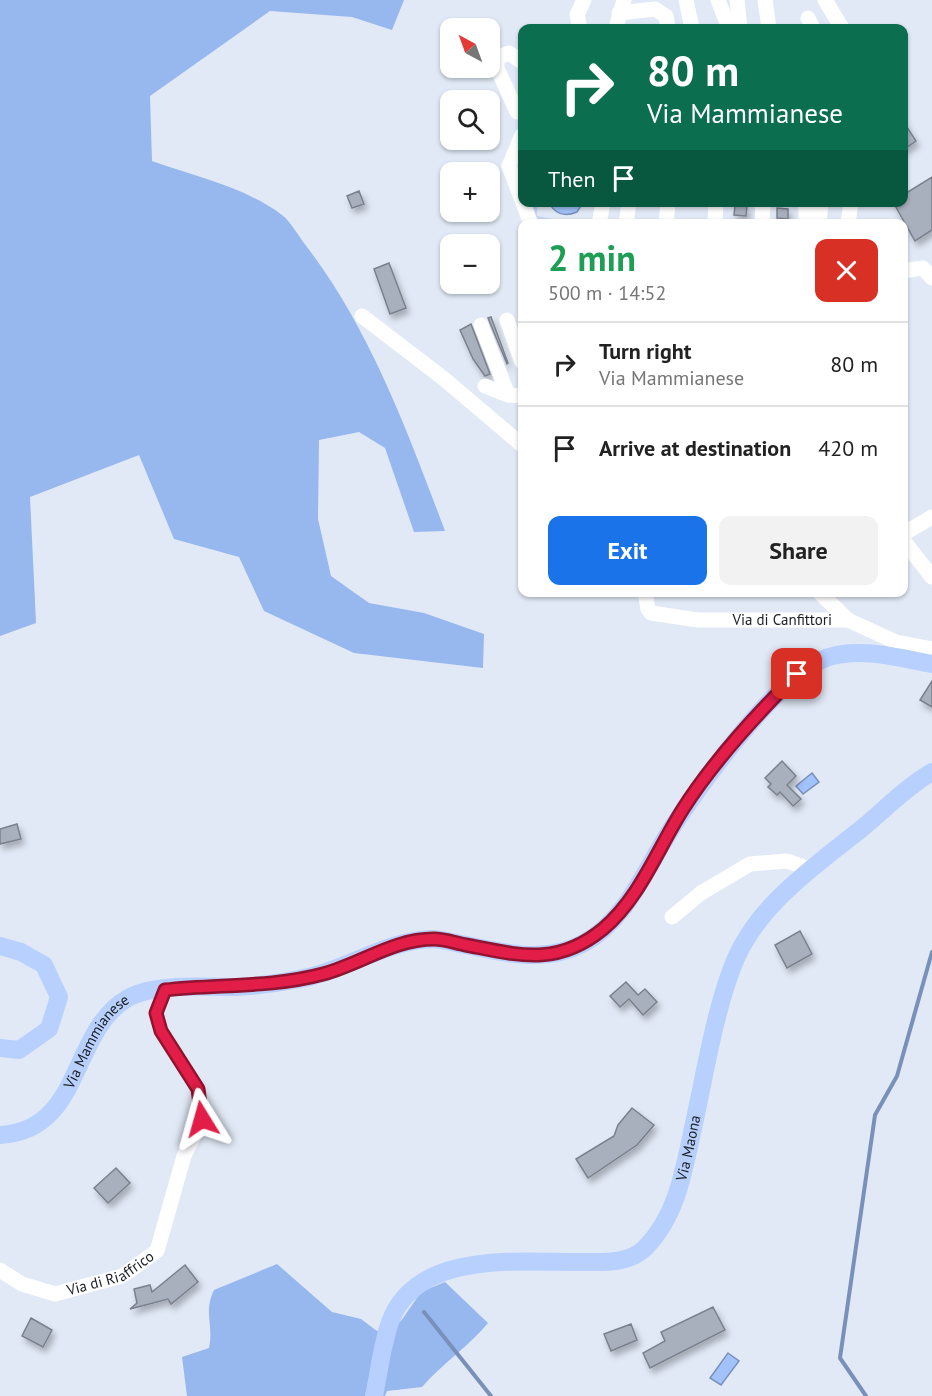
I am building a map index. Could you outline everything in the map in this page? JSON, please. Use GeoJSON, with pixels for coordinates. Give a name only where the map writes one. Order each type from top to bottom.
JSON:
{"type":"FeatureCollection","features":[{"type":"Feature","properties":{"kind":"main road","name":"Via Mammianese"},"geometry":{"type":"LineString","coordinates":[[0,1135],[15,1134],[33,1127],[51,1114],[65,1095],[106,1018],[126,999],[144,992],[240,987],[298,980],[325,974],[402,942],[416,940],[436,939],[528,956],[548,956],[574,947],[604,928],[618,913],[705,778],[797,674],[830,657],[848,654],[882,655],[932,664]]}},
{"type":"Feature","properties":{"kind":"main road","name":"Via Maona"},"geometry":{"type":"LineString","coordinates":[[374,1396],[390,1321],[410,1289],[452,1268],[506,1263],[618,1262],[644,1249],[669,1217],[682,1179],[719,1015],[733,966],[751,933],[771,906],[932,772]]}},
{"type":"Feature","properties":{"kind":"main road"},"geometry":{"type":"LineString","coordinates":[[0,946],[21,952],[44,965],[59,997],[49,1029],[20,1050],[0,1048]]}},
{"type":"Feature","properties":{"kind":"street"},"geometry":{"type":"LineString","coordinates":[[579,24],[578,15],[584,0]]}},
{"type":"Feature","properties":{"kind":"street"},"geometry":{"type":"LineString","coordinates":[[686,0],[691,24]]}},
{"type":"Feature","properties":{"kind":"street"},"geometry":{"type":"LineString","coordinates":[[718,0],[727,24]]}},
{"type":"Feature","properties":{"kind":"street"},"geometry":{"type":"LineString","coordinates":[[737,0],[740,24]]}},
{"type":"Feature","properties":{"kind":"street"},"geometry":{"type":"LineString","coordinates":[[765,0],[768,24]]}},
{"type":"Feature","properties":{"kind":"street"},"geometry":{"type":"LineString","coordinates":[[825,0],[840,24]]}},
{"type":"Feature","properties":{"kind":"street"},"geometry":{"type":"LineString","coordinates":[[620,14],[655,9],[666,16],[667,24]]}},
{"type":"Feature","properties":{"kind":"street"},"geometry":{"type":"LineString","coordinates":[[518,59],[509,53],[496,58],[497,69],[518,106]]}},
{"type":"Feature","properties":{"kind":"street"},"geometry":{"type":"LineString","coordinates":[[518,144],[508,166],[518,191]]}},
{"type":"Feature","properties":{"kind":"street"},"geometry":{"type":"LineString","coordinates":[[908,270],[923,268],[932,278]]}},
{"type":"Feature","properties":{"kind":"street"},"geometry":{"type":"LineString","coordinates":[[362,316],[443,378],[518,442]]}},
{"type":"Feature","properties":{"kind":"street"},"geometry":{"type":"LineString","coordinates":[[507,320],[518,351]]}},
{"type":"Feature","properties":{"kind":"street"},"geometry":{"type":"LineString","coordinates":[[481,325],[515,395]]}},
{"type":"Feature","properties":{"kind":"street"},"geometry":{"type":"LineString","coordinates":[[485,386],[515,395]]}},
{"type":"Feature","properties":{"kind":"street"},"geometry":{"type":"LineString","coordinates":[[908,531],[932,517]]}},
{"type":"Feature","properties":{"kind":"street"},"geometry":{"type":"LineString","coordinates":[[908,546],[932,577]]}},
{"type":"Feature","properties":{"kind":"street","name":"Via di Canfittori"},"geometry":{"type":"LineString","coordinates":[[646,597],[651,613],[698,620],[848,620],[896,642],[932,649]]}},
{"type":"Feature","properties":{"kind":"street"},"geometry":{"type":"LineString","coordinates":[[824,597],[848,620]]}},
{"type":"Feature","properties":{"kind":"street"},"geometry":{"type":"LineString","coordinates":[[672,916],[701,893],[750,864],[787,861],[812,870]]}},
{"type":"Feature","properties":{"kind":"street","name":"Via di Riaffrico"},"geometry":{"type":"LineString","coordinates":[[0,1270],[22,1284],[55,1294],[122,1276],[156,1251],[184,1156],[202,1119],[198,1089],[161,1031],[156,1013],[165,990]]}},
{"type":"Feature","properties":{"kind":"shaded area"},"geometry":{"type":"Polygon","coordinates":[[[0,0],[404,0],[392,30],[352,17],[270,11],[150,96],[152,161],[235,189],[267,205],[289,222],[330,279],[369,348],[386,384],[445,531],[414,532],[385,448],[359,432],[319,440],[318,519],[331,576],[369,603],[424,613],[484,634],[483,668],[354,653],[264,611],[239,557],[174,539],[139,455],[30,497],[36,623],[0,636],[0,0]]]}},
{"type":"Feature","properties":{"kind":"shaded area"},"geometry":{"type":"Polygon","coordinates":[[[528,207],[538,207],[537,216],[552,219],[536,219],[528,207]]]}},
{"type":"Feature","properties":{"kind":"shaded area"},"geometry":{"type":"Polygon","coordinates":[[[551,207],[580,207],[577,212],[568,214],[557,212],[551,207]]]}},
{"type":"Feature","properties":{"kind":"shaded area"},"geometry":{"type":"Polygon","coordinates":[[[812,773],[819,782],[803,794],[796,786],[812,773]]]}},
{"type":"Feature","properties":{"kind":"shaded area"},"geometry":{"type":"Polygon","coordinates":[[[277,1264],[332,1312],[361,1319],[377,1331],[401,1321],[421,1292],[445,1282],[488,1323],[422,1387],[387,1391],[385,1396],[187,1396],[182,1357],[209,1348],[209,1305],[214,1290],[277,1264]]]}},
{"type":"Feature","properties":{"kind":"shaded area"},"geometry":{"type":"Polygon","coordinates":[[[728,1353],[739,1361],[721,1385],[710,1378],[728,1353]]]}},
{"type":"Feature","properties":{"kind":"building"},"geometry":{"type":"Polygon","coordinates":[[[908,129],[916,141],[908,147],[908,129]]]}},
{"type":"Feature","properties":{"kind":"building"},"geometry":{"type":"Polygon","coordinates":[[[932,177],[932,230],[915,241],[908,229],[908,219],[903,219],[896,207],[908,207],[908,192],[932,177]]]}},
{"type":"Feature","properties":{"kind":"building"},"geometry":{"type":"Polygon","coordinates":[[[359,191],[364,204],[352,208],[347,196],[359,191]]]}},
{"type":"Feature","properties":{"kind":"building"},"geometry":{"type":"Polygon","coordinates":[[[735,207],[747,207],[746,216],[734,215],[735,207]]]}},
{"type":"Feature","properties":{"kind":"building"},"geometry":{"type":"Polygon","coordinates":[[[777,208],[788,209],[788,219],[777,218],[777,208]]]}},
{"type":"Feature","properties":{"kind":"building"},"geometry":{"type":"Polygon","coordinates":[[[389,263],[406,308],[390,314],[374,269],[389,263]]]}},
{"type":"Feature","properties":{"kind":"building"},"geometry":{"type":"Polygon","coordinates":[[[491,317],[508,363],[507,364],[488,318],[491,317]]]}},
{"type":"Feature","properties":{"kind":"building"},"geometry":{"type":"Polygon","coordinates":[[[471,324],[490,374],[485,376],[473,359],[460,330],[471,324]]]}},
{"type":"Feature","properties":{"kind":"building"},"geometry":{"type":"Polygon","coordinates":[[[932,681],[932,707],[920,700],[932,681]]]}},
{"type":"Feature","properties":{"kind":"building"},"geometry":{"type":"Polygon","coordinates":[[[782,761],[796,776],[787,785],[801,799],[793,806],[780,792],[777,795],[768,787],[771,784],[765,778],[782,761]]]}},
{"type":"Feature","properties":{"kind":"building"},"geometry":{"type":"Polygon","coordinates":[[[17,824],[21,839],[0,844],[0,829],[17,824]]]}},
{"type":"Feature","properties":{"kind":"building"},"geometry":{"type":"Polygon","coordinates":[[[800,931],[812,954],[787,968],[775,945],[800,931]]]}},
{"type":"Feature","properties":{"kind":"building"},"geometry":{"type":"Polygon","coordinates":[[[626,982],[638,995],[645,989],[657,1002],[643,1015],[629,999],[620,1007],[610,996],[626,982]]]}},
{"type":"Feature","properties":{"kind":"building"},"geometry":{"type":"Polygon","coordinates":[[[632,1108],[654,1125],[637,1145],[588,1178],[576,1159],[614,1136],[618,1125],[632,1108]]]}},
{"type":"Feature","properties":{"kind":"building"},"geometry":{"type":"Polygon","coordinates":[[[116,1168],[130,1183],[108,1203],[94,1188],[116,1168]]]}},
{"type":"Feature","properties":{"kind":"building"},"geometry":{"type":"Polygon","coordinates":[[[185,1265],[198,1282],[171,1304],[168,1299],[130,1309],[137,1303],[134,1289],[150,1285],[152,1292],[185,1265]]]}},
{"type":"Feature","properties":{"kind":"building"},"geometry":{"type":"Polygon","coordinates":[[[713,1307],[725,1330],[650,1368],[643,1353],[665,1341],[661,1332],[713,1307]]]}},
{"type":"Feature","properties":{"kind":"building"},"geometry":{"type":"Polygon","coordinates":[[[31,1318],[52,1330],[43,1347],[22,1336],[31,1318]]]}},
{"type":"Feature","properties":{"kind":"building"},"geometry":{"type":"Polygon","coordinates":[[[631,1324],[637,1340],[611,1351],[604,1334],[631,1324]]]}},
{"type":"Feature","properties":{"kind":"waterway"},"geometry":{"type":"LineString","coordinates":[[866,1396],[840,1358],[875,1115],[897,1076],[932,952]]}},
{"type":"Feature","properties":{"kind":"waterway"},"geometry":{"type":"LineString","coordinates":[[424,1312],[491,1396]]}},
{"type":"Feature","properties":{"kind":"route"},"geometry":{"type":"LineString","coordinates":[[202,1119],[198,1089],[161,1031],[156,1013],[165,990],[189,987],[240,987],[298,980],[325,974],[402,942],[416,940],[436,939],[537,957],[559,953],[586,942],[604,928],[631,897],[664,840],[705,778],[797,674]]}}]}
